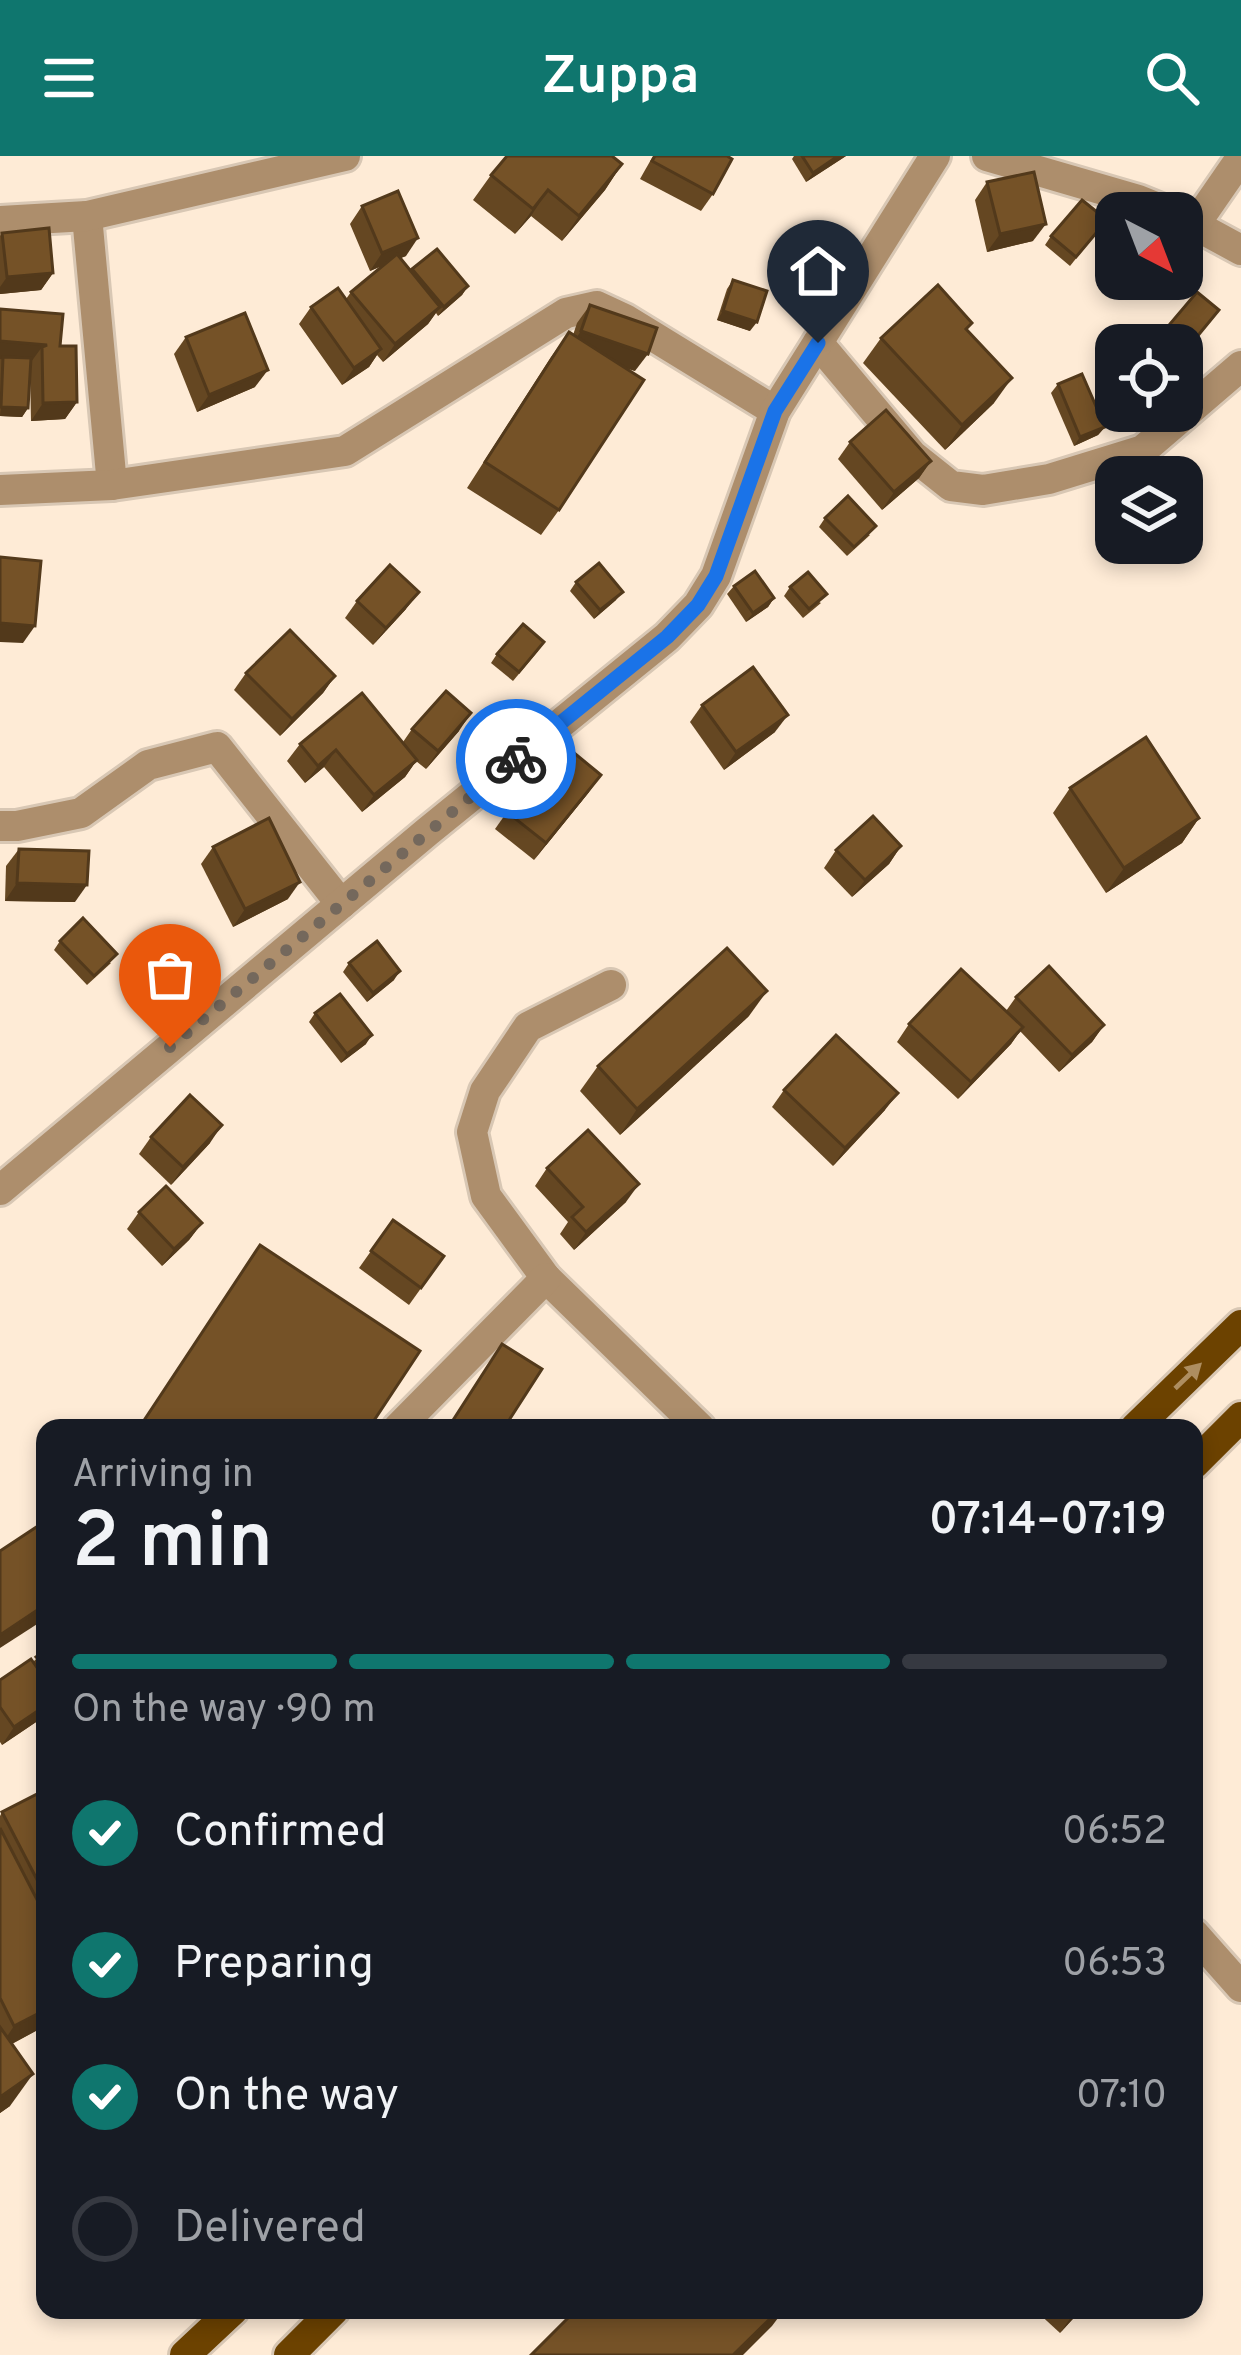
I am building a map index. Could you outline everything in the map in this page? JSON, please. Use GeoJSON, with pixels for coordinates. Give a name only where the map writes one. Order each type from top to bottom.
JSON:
{"type":"FeatureCollection","features":[{"type":"Feature","properties":{"kind":"main road"},"geometry":{"type":"LineString","coordinates":[[1144,1419],[1241,1325]]}},
{"type":"Feature","properties":{"kind":"main road"},"geometry":{"type":"LineString","coordinates":[[1203,1455],[1241,1417]]}},
{"type":"Feature","properties":{"kind":"main road"},"geometry":{"type":"LineString","coordinates":[[184,2355],[223,2319]]}},
{"type":"Feature","properties":{"kind":"main road"},"geometry":{"type":"LineString","coordinates":[[289,2355],[325,2319]]}},
{"type":"Feature","properties":{"kind":"street"},"geometry":{"type":"LineString","coordinates":[[0,221],[87,216],[344,156]]}},
{"type":"Feature","properties":{"kind":"street"},"geometry":{"type":"LineString","coordinates":[[0,1190],[667,637],[698,605],[716,576],[775,411],[935,156]]}},
{"type":"Feature","properties":{"kind":"street"},"geometry":{"type":"LineString","coordinates":[[987,156],[1111,192]]}},
{"type":"Feature","properties":{"kind":"street"},"geometry":{"type":"LineString","coordinates":[[1203,197],[1241,158]]}},
{"type":"Feature","properties":{"kind":"street"},"geometry":{"type":"LineString","coordinates":[[87,216],[112,485]]}},
{"type":"Feature","properties":{"kind":"street"},"geometry":{"type":"LineString","coordinates":[[1203,229],[1241,250]]}},
{"type":"Feature","properties":{"kind":"street"},"geometry":{"type":"LineString","coordinates":[[0,490],[112,485],[345,452],[566,313],[597,306],[775,411]]}},
{"type":"Feature","properties":{"kind":"street"},"geometry":{"type":"LineString","coordinates":[[818,343],[912,455],[951,486],[983,490],[1049,479],[1143,450],[1241,366]]}},
{"type":"Feature","properties":{"kind":"street"},"geometry":{"type":"LineString","coordinates":[[0,826],[81,813],[148,766],[217,747],[341,904]]}},
{"type":"Feature","properties":{"kind":"street"},"geometry":{"type":"LineString","coordinates":[[611,985],[527,1027],[485,1091],[472,1132],[487,1196],[547,1278],[691,1419]]}},
{"type":"Feature","properties":{"kind":"street"},"geometry":{"type":"LineString","coordinates":[[407,1419],[547,1278]]}},
{"type":"Feature","properties":{"kind":"street"},"geometry":{"type":"LineString","coordinates":[[1203,1944],[1241,1987]]}},
{"type":"Feature","properties":{"kind":"building"},"geometry":{"type":"Polygon","coordinates":[[[507,156],[612,156],[622,164],[579,216],[548,190],[533,209],[491,175],[507,156]]]}},
{"type":"Feature","properties":{"kind":"building"},"geometry":{"type":"Polygon","coordinates":[[[655,156],[732,159],[713,194],[652,161],[655,156]]]}},
{"type":"Feature","properties":{"kind":"building"},"geometry":{"type":"Polygon","coordinates":[[[802,156],[838,156],[813,173],[802,156]]]}},
{"type":"Feature","properties":{"kind":"building"},"geometry":{"type":"Polygon","coordinates":[[[1034,172],[1046,224],[1000,234],[987,182],[1034,172]]]}},
{"type":"Feature","properties":{"kind":"building"},"geometry":{"type":"Polygon","coordinates":[[[398,191],[418,238],[382,253],[362,206],[398,191]]]}},
{"type":"Feature","properties":{"kind":"building"},"geometry":{"type":"Polygon","coordinates":[[[1082,200],[1095,210],[1095,234],[1076,257],[1051,236],[1082,200]]]}},
{"type":"Feature","properties":{"kind":"building"},"geometry":{"type":"Polygon","coordinates":[[[49,228],[53,273],[7,277],[2,233],[49,228]]]}},
{"type":"Feature","properties":{"kind":"building"},"geometry":{"type":"Polygon","coordinates":[[[437,249],[468,286],[444,307],[412,269],[437,249]]]}},
{"type":"Feature","properties":{"kind":"building"},"geometry":{"type":"Polygon","coordinates":[[[397,254],[440,307],[395,344],[351,292],[397,254]]]}},
{"type":"Feature","properties":{"kind":"building"},"geometry":{"type":"Polygon","coordinates":[[[733,280],[767,291],[757,322],[723,311],[733,280]]]}},
{"type":"Feature","properties":{"kind":"building"},"geometry":{"type":"Polygon","coordinates":[[[938,285],[972,323],[966,329],[1012,378],[962,425],[881,338],[938,285]]]}},
{"type":"Feature","properties":{"kind":"building"},"geometry":{"type":"Polygon","coordinates":[[[338,288],[381,349],[354,368],[311,307],[338,288]]]}},
{"type":"Feature","properties":{"kind":"building"},"geometry":{"type":"Polygon","coordinates":[[[1203,297],[1219,310],[1203,329],[1203,324],[1170,324],[1190,300],[1203,297]]]}},
{"type":"Feature","properties":{"kind":"building"},"geometry":{"type":"Polygon","coordinates":[[[590,305],[657,328],[648,354],[581,331],[590,305]]]}},
{"type":"Feature","properties":{"kind":"building"},"geometry":{"type":"Polygon","coordinates":[[[0,309],[63,314],[60,346],[76,346],[77,402],[43,403],[42,347],[47,345],[0,341],[0,309]]]}},
{"type":"Feature","properties":{"kind":"building"},"geometry":{"type":"Polygon","coordinates":[[[245,313],[268,370],[209,395],[186,337],[245,313]]]}},
{"type":"Feature","properties":{"kind":"building"},"geometry":{"type":"Polygon","coordinates":[[[569,332],[644,380],[559,510],[485,462],[569,332]]]}},
{"type":"Feature","properties":{"kind":"building"},"geometry":{"type":"Polygon","coordinates":[[[3,357],[31,358],[28,408],[1,407],[3,357]]]}},
{"type":"Feature","properties":{"kind":"building"},"geometry":{"type":"Polygon","coordinates":[[[1082,374],[1095,404],[1095,431],[1080,437],[1058,384],[1082,374]]]}},
{"type":"Feature","properties":{"kind":"building"},"geometry":{"type":"Polygon","coordinates":[[[886,410],[931,461],[894,492],[850,442],[886,410]]]}},
{"type":"Feature","properties":{"kind":"building"},"geometry":{"type":"Polygon","coordinates":[[[848,496],[876,526],[854,547],[825,518],[848,496]]]}},
{"type":"Feature","properties":{"kind":"building"},"geometry":{"type":"Polygon","coordinates":[[[0,557],[41,561],[35,626],[0,623],[0,557]]]}},
{"type":"Feature","properties":{"kind":"building"},"geometry":{"type":"Polygon","coordinates":[[[599,563],[623,592],[600,610],[576,582],[599,563]]]}},
{"type":"Feature","properties":{"kind":"building"},"geometry":{"type":"Polygon","coordinates":[[[390,565],[419,592],[386,628],[357,601],[390,565]]]}},
{"type":"Feature","properties":{"kind":"building"},"geometry":{"type":"Polygon","coordinates":[[[755,571],[774,598],[753,613],[734,586],[755,571]]]}},
{"type":"Feature","properties":{"kind":"building"},"geometry":{"type":"Polygon","coordinates":[[[808,572],[827,594],[809,609],[790,587],[808,572]]]}},
{"type":"Feature","properties":{"kind":"building"},"geometry":{"type":"Polygon","coordinates":[[[523,624],[544,642],[519,672],[497,654],[523,624]]]}},
{"type":"Feature","properties":{"kind":"building"},"geometry":{"type":"Polygon","coordinates":[[[290,630],[335,676],[292,719],[246,673],[290,630]]]}},
{"type":"Feature","properties":{"kind":"building"},"geometry":{"type":"Polygon","coordinates":[[[753,667],[788,715],[736,752],[702,705],[753,667]]]}},
{"type":"Feature","properties":{"kind":"building"},"geometry":{"type":"Polygon","coordinates":[[[446,691],[471,713],[438,751],[412,729],[446,691]]]}},
{"type":"Feature","properties":{"kind":"building"},"geometry":{"type":"Polygon","coordinates":[[[362,693],[417,760],[374,795],[336,750],[318,766],[300,744],[362,693]]]}},
{"type":"Feature","properties":{"kind":"building"},"geometry":{"type":"Polygon","coordinates":[[[1146,737],[1199,818],[1124,868],[1070,788],[1146,737]]]}},
{"type":"Feature","properties":{"kind":"building"},"geometry":{"type":"Polygon","coordinates":[[[562,743],[601,775],[546,843],[507,812],[562,743]]]}},
{"type":"Feature","properties":{"kind":"building"},"geometry":{"type":"Polygon","coordinates":[[[873,816],[901,846],[865,880],[836,850],[873,816]]]}},
{"type":"Feature","properties":{"kind":"building"},"geometry":{"type":"Polygon","coordinates":[[[269,818],[300,882],[245,909],[213,847],[269,818]]]}},
{"type":"Feature","properties":{"kind":"building"},"geometry":{"type":"Polygon","coordinates":[[[19,849],[89,851],[87,885],[17,883],[19,849]]]}},
{"type":"Feature","properties":{"kind":"building"},"geometry":{"type":"Polygon","coordinates":[[[83,918],[117,954],[94,976],[60,941],[83,918]]]}},
{"type":"Feature","properties":{"kind":"building"},"geometry":{"type":"Polygon","coordinates":[[[377,941],[400,971],[373,993],[349,963],[377,941]]]}},
{"type":"Feature","properties":{"kind":"building"},"geometry":{"type":"Polygon","coordinates":[[[727,948],[767,991],[637,1109],[598,1066],[727,948]]]}},
{"type":"Feature","properties":{"kind":"building"},"geometry":{"type":"Polygon","coordinates":[[[1049,966],[1104,1025],[1072,1055],[1016,997],[1049,966]]]}},
{"type":"Feature","properties":{"kind":"building"},"geometry":{"type":"Polygon","coordinates":[[[961,969],[1023,1027],[971,1082],[909,1024],[961,969]]]}},
{"type":"Feature","properties":{"kind":"building"},"geometry":{"type":"Polygon","coordinates":[[[340,994],[372,1035],[347,1054],[315,1013],[340,994]]]}},
{"type":"Feature","properties":{"kind":"building"},"geometry":{"type":"Polygon","coordinates":[[[836,1035],[898,1093],[845,1148],[784,1090],[836,1035]]]}},
{"type":"Feature","properties":{"kind":"building"},"geometry":{"type":"Polygon","coordinates":[[[190,1095],[222,1125],[183,1167],[151,1137],[190,1095]]]}},
{"type":"Feature","properties":{"kind":"building"},"geometry":{"type":"Polygon","coordinates":[[[588,1130],[639,1184],[586,1232],[572,1217],[583,1207],[547,1168],[588,1130]]]}},
{"type":"Feature","properties":{"kind":"building"},"geometry":{"type":"Polygon","coordinates":[[[166,1186],[202,1223],[174,1249],[139,1212],[166,1186]]]}},
{"type":"Feature","properties":{"kind":"building"},"geometry":{"type":"Polygon","coordinates":[[[393,1220],[444,1256],[421,1288],[371,1251],[393,1220]]]}},
{"type":"Feature","properties":{"kind":"building"},"geometry":{"type":"Polygon","coordinates":[[[260,1245],[420,1351],[375,1419],[145,1419],[260,1245]]]}},
{"type":"Feature","properties":{"kind":"building"},"geometry":{"type":"Polygon","coordinates":[[[502,1344],[542,1369],[510,1419],[454,1419],[502,1344]]]}},
{"type":"Feature","properties":{"kind":"building"},"geometry":{"type":"Polygon","coordinates":[[[36,1527],[36,1611],[0,1635],[0,1551],[36,1527]]]}},
{"type":"Feature","properties":{"kind":"building"},"geometry":{"type":"Polygon","coordinates":[[[31,1659],[36,1666],[36,1712],[14,1727],[0,1707],[0,1680],[31,1659]]]}},
{"type":"Feature","properties":{"kind":"building"},"geometry":{"type":"Polygon","coordinates":[[[36,1795],[36,1878],[2,1812],[36,1795]]]}},
{"type":"Feature","properties":{"kind":"building"},"geometry":{"type":"Polygon","coordinates":[[[0,1828],[36,1898],[36,2015],[14,2026],[0,1998],[0,1828]]]}},
{"type":"Feature","properties":{"kind":"building"},"geometry":{"type":"Polygon","coordinates":[[[0,2027],[33,2074],[0,2097],[0,2027]]]}},
{"type":"Feature","properties":{"kind":"building"},"geometry":{"type":"Polygon","coordinates":[[[567,2319],[770,2319],[733,2355],[531,2355],[567,2319]]]}},
{"type":"Feature","properties":{"kind":"way so far"},"geometry":{"type":"LineString","coordinates":[[170,1047],[516,759]]}},
{"type":"Feature","properties":{"kind":"route"},"geometry":{"type":"LineString","coordinates":[[516,759],[667,637],[698,605],[716,576],[775,411],[818,343]]}}]}
